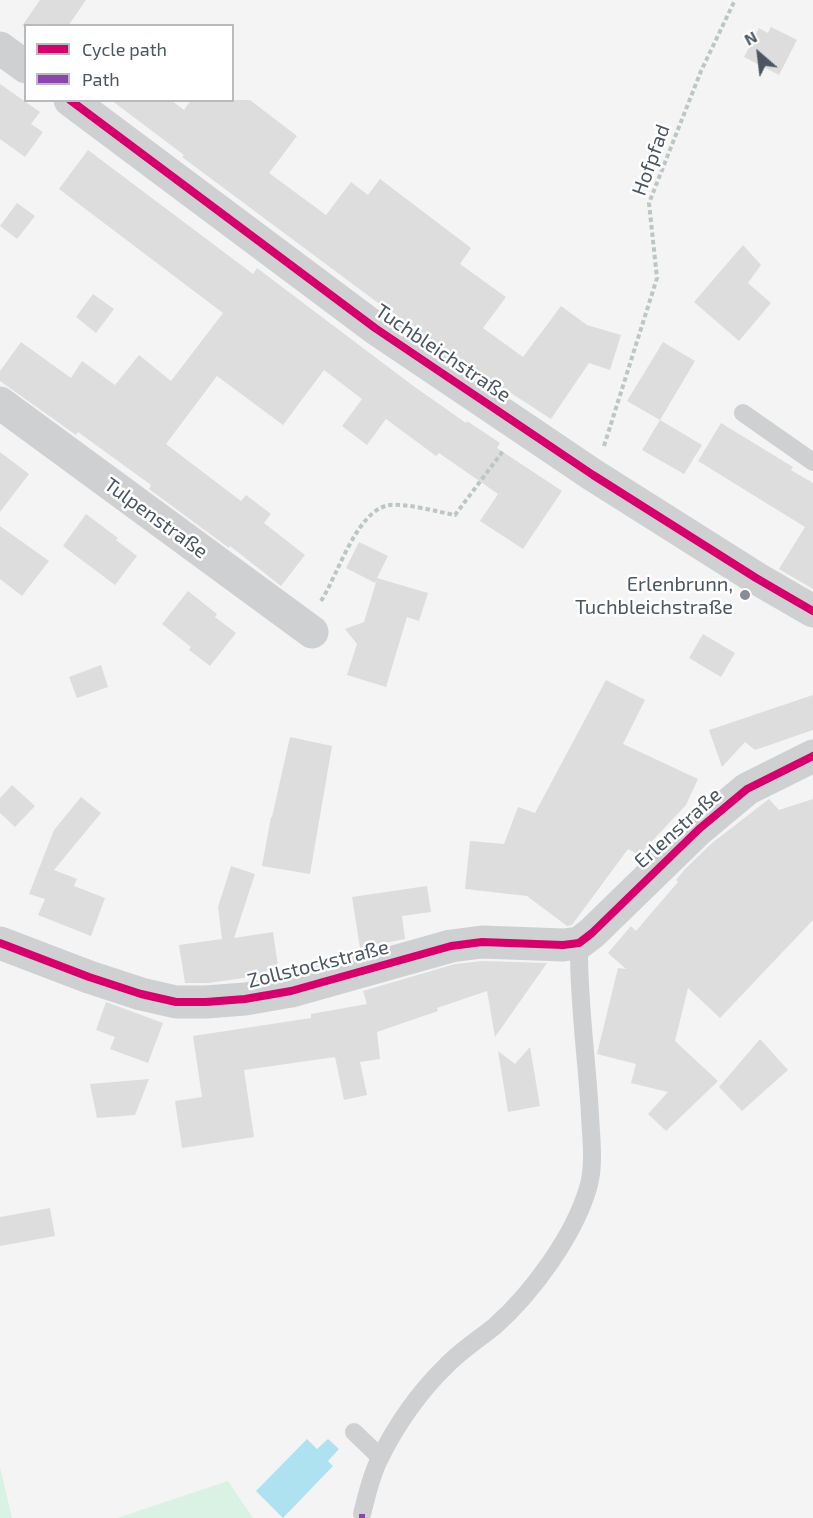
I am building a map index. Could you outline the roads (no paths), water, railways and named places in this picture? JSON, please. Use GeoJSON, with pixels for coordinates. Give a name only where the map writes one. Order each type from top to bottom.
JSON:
{"type":"FeatureCollection","features":[{"type":"Feature","properties":{"kind":"street"},"geometry":{"type":"LineString","coordinates":[[0,48],[24,66]]}},
{"type":"Feature","properties":{"kind":"street","name":"Tuchbleichstraße"},"geometry":{"type":"LineString","coordinates":[[73,102],[375,328],[593,475],[813,612]]}},
{"type":"Feature","properties":{"kind":"street","name":"Tulpenstraße"},"geometry":{"type":"LineString","coordinates":[[0,403],[307,629]]}},
{"type":"Feature","properties":{"kind":"street","name":"Erlenstraße"},"geometry":{"type":"LineString","coordinates":[[579,943],[699,829],[747,789],[813,756]]}},
{"type":"Feature","properties":{"kind":"street","name":"Zollstockstraße"},"geometry":{"type":"LineString","coordinates":[[0,943],[141,994],[176,1002],[206,1002],[245,999],[291,991],[451,946],[482,942],[563,945],[579,943]]}},
{"type":"Feature","properties":{"kind":"lane"},"geometry":{"type":"LineString","coordinates":[[743,413],[813,462]]}},
{"type":"Feature","properties":{"kind":"lane"},"geometry":{"type":"LineString","coordinates":[[362,1514],[380,1457],[406,1414],[447,1364],[497,1324],[538,1280],[557,1252],[579,1211],[588,1188],[592,1156],[580,1005],[579,943]]}},
{"type":"Feature","properties":{"kind":"lane"},"geometry":{"type":"LineString","coordinates":[[354,1432],[380,1457]]}},
{"type":"Feature","properties":{"kind":"water"},"geometry":{"type":"Polygon","coordinates":[[[307,1439],[317,1449],[328,1439],[339,1449],[328,1461],[333,1466],[283,1518],[256,1491],[307,1439]]]}},
{"type":"Feature","properties":{"kind":"place","name":"Erlenbrunn, Tuchbleichstraße"},"geometry":{"type":"Point","coordinates":[745,595]}}]}
